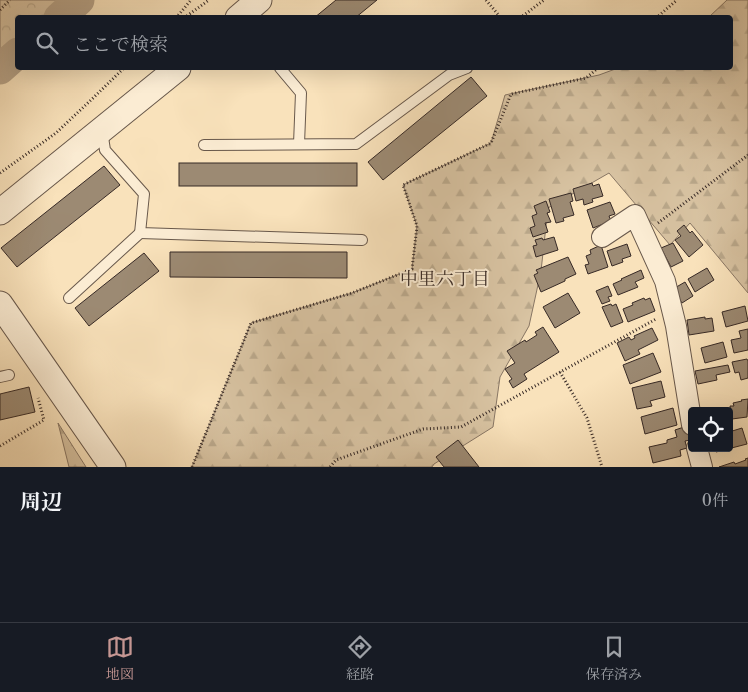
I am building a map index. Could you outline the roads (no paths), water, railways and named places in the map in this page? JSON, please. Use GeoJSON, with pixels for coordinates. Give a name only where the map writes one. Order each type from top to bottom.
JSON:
{"type":"FeatureCollection","features":[{"type":"Feature","properties":{"kind":"street"},"geometry":{"type":"LineString","coordinates":[[241,15],[260,0]]}},
{"type":"Feature","properties":{"kind":"street"},"geometry":{"type":"LineString","coordinates":[[0,212],[176,70]]}},
{"type":"Feature","properties":{"kind":"street"},"geometry":{"type":"LineString","coordinates":[[602,237],[635,215],[665,281],[679,344],[689,407]]}},
{"type":"Feature","properties":{"kind":"street"},"geometry":{"type":"LineString","coordinates":[[0,304],[113,467]]}},
{"type":"Feature","properties":{"kind":"street"},"geometry":{"type":"LineString","coordinates":[[699,452],[702,467]]}},
{"type":"Feature","properties":{"kind":"lane"},"geometry":{"type":"LineString","coordinates":[[282,70],[301,93],[299,144]]}},
{"type":"Feature","properties":{"kind":"lane"},"geometry":{"type":"LineString","coordinates":[[204,145],[356,144],[449,75],[462,70]]}},
{"type":"Feature","properties":{"kind":"lane"},"geometry":{"type":"LineString","coordinates":[[69,298],[140,233],[144,194],[105,150],[102,130]]}},
{"type":"Feature","properties":{"kind":"lane"},"geometry":{"type":"LineString","coordinates":[[140,233],[362,240]]}},
{"type":"Feature","properties":{"kind":"waterway"},"geometry":{"type":"LineString","coordinates":[[62,15],[79,0]]}},
{"type":"Feature","properties":{"kind":"waterway"},"geometry":{"type":"LineString","coordinates":[[0,69],[15,56]]}},
{"type":"Feature","properties":{"kind":"district","name":"中里六丁目"},"geometry":{"type":"Point","coordinates":[445,279]}}]}
